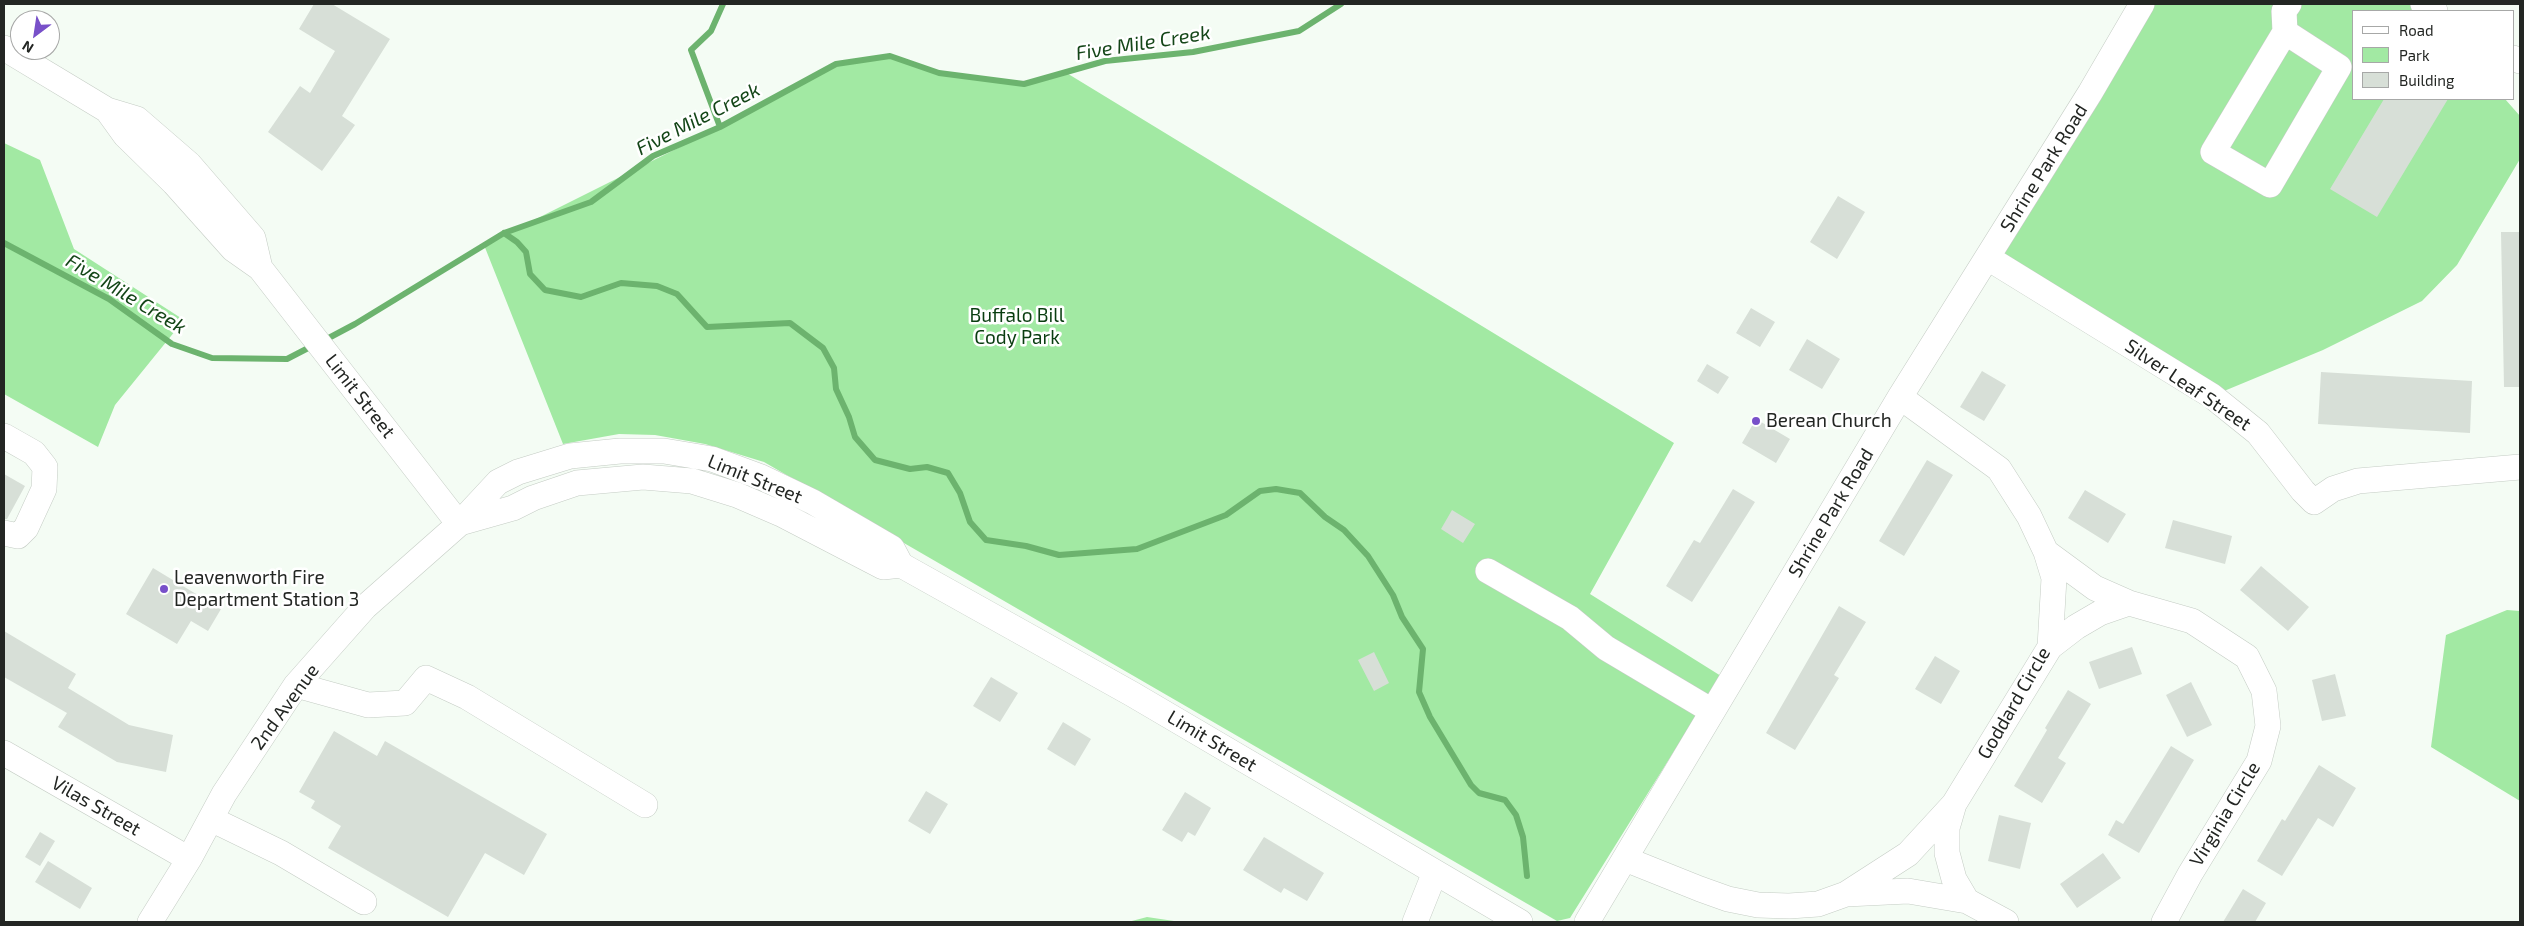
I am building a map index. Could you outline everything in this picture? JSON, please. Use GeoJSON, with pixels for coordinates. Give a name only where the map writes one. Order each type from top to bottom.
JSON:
{"type":"FeatureCollection","features":[{"type":"Feature","properties":{"kind":"street","name":"Shrine Park Road"},"geometry":{"type":"LineString","coordinates":[[1587,922],[1900,398],[1988,258],[2142,4]]}},
{"type":"Feature","properties":{"kind":"street"},"geometry":{"type":"LineString","coordinates":[[2285,32],[2339,67],[2270,185],[2214,152],[2285,32],[2284,11],[2289,4]]}},
{"type":"Feature","properties":{"kind":"street","name":"Limit Street"},"geometry":{"type":"LineString","coordinates":[[4,48],[108,110],[125,135],[174,183],[233,249],[260,268],[459,524],[498,482],[518,472],[570,456],[620,451],[664,451],[712,459],[761,477],[796,494],[892,548],[901,565],[1132,694],[1520,922]]}},
{"type":"Feature","properties":{"kind":"street","name":"Silver Leaf Street"},"geometry":{"type":"LineString","coordinates":[[1988,258],[2212,396],[2258,433],[2303,491],[2314,502],[2333,489],[2358,481],[2520,467]]}},
{"type":"Feature","properties":{"kind":"street","name":"Goddard Circle"},"geometry":{"type":"LineString","coordinates":[[1625,859],[1728,899],[1758,905],[1818,904],[1846,894],[1908,854],[1954,804],[2050,647],[2054,578],[2046,552],[2029,516],[1999,470],[1900,398]]}},
{"type":"Feature","properties":{"kind":"street"},"geometry":{"type":"LineString","coordinates":[[4,436],[34,453],[45,467],[44,489],[26,528],[18,536],[4,533]]}},
{"type":"Feature","properties":{"kind":"street","name":"2nd Avenue"},"geometry":{"type":"LineString","coordinates":[[150,922],[189,859],[224,794],[296,685],[365,607],[459,524]]}},
{"type":"Feature","properties":{"kind":"street","name":"Virginia Circle"},"geometry":{"type":"LineString","coordinates":[[2046,552],[2094,588],[2129,603],[2192,621],[2247,658],[2264,691],[2268,726],[2259,761],[2190,874],[2164,922]]}},
{"type":"Feature","properties":{"kind":"street"},"geometry":{"type":"LineString","coordinates":[[1488,571],[1570,618],[1606,648],[1712,711]]}},
{"type":"Feature","properties":{"kind":"street"},"geometry":{"type":"LineString","coordinates":[[2050,647],[2076,627],[2100,613],[2129,603]]}},
{"type":"Feature","properties":{"kind":"street"},"geometry":{"type":"LineString","coordinates":[[296,685],[368,705],[405,702],[426,678],[468,697],[645,805]]}},
{"type":"Feature","properties":{"kind":"street","name":"Vilas Street"},"geometry":{"type":"LineString","coordinates":[[4,752],[189,859]]}},
{"type":"Feature","properties":{"kind":"street"},"geometry":{"type":"LineString","coordinates":[[1954,804],[1947,828],[1947,853],[1954,879],[1968,901],[2006,922]]}},
{"type":"Feature","properties":{"kind":"street"},"geometry":{"type":"LineString","coordinates":[[211,820],[281,853],[364,902]]}},
{"type":"Feature","properties":{"kind":"street"},"geometry":{"type":"LineString","coordinates":[[1416,922],[1435,872]]}},
{"type":"Feature","properties":{"kind":"street","name":"Goddard Circle"},"geometry":{"type":"LineString","coordinates":[[1846,894],[1908,891],[1968,901]]}},
{"type":"Feature","properties":{"kind":"green space"},"geometry":{"type":"Polygon","coordinates":[[[2140,4],[2421,4],[2427,10],[2352,10],[2352,100],[2506,100],[2520,116],[2520,159],[2457,265],[2422,301],[2323,350],[2212,396],[1988,258],[2140,4]]]}},
{"type":"Feature","properties":{"kind":"green space","name":"Buffalo Bill Cody Park"},"geometry":{"type":"Polygon","coordinates":[[[890,56],[939,73],[1024,84],[1065,72],[1674,443],[1590,594],[1721,676],[1570,918],[1557,921],[764,462],[705,444],[655,435],[619,434],[563,444],[484,245],[720,127],[836,64],[890,56]]]}},
{"type":"Feature","properties":{"kind":"green space"},"geometry":{"type":"Polygon","coordinates":[[[4,143],[40,160],[74,249],[184,320],[115,405],[98,447],[4,394],[4,143]]]}},
{"type":"Feature","properties":{"kind":"green space"},"geometry":{"type":"Polygon","coordinates":[[[2507,610],[2520,611],[2520,801],[2431,747],[2446,635],[2507,610]]]}},
{"type":"Feature","properties":{"kind":"green space"},"geometry":{"type":"Polygon","coordinates":[[[1147,917],[1174,921],[1178,922],[1128,922],[1147,917]]]}},
{"type":"Feature","properties":{"kind":"building"},"geometry":{"type":"Polygon","coordinates":[[[314,4],[332,4],[390,39],[342,116],[355,125],[322,171],[268,132],[300,86],[310,93],[335,51],[299,29],[314,4]]]}},
{"type":"Feature","properties":{"kind":"building"},"geometry":{"type":"Polygon","coordinates":[[[2383,100],[2447,100],[2377,217],[2330,189],[2383,100]]]}},
{"type":"Feature","properties":{"kind":"building"},"geometry":{"type":"Polygon","coordinates":[[[1838,196],[1865,212],[1837,259],[1810,242],[1838,196]]]}},
{"type":"Feature","properties":{"kind":"building"},"geometry":{"type":"Polygon","coordinates":[[[2501,232],[2520,232],[2520,387],[2504,387],[2501,232]]]}},
{"type":"Feature","properties":{"kind":"building"},"geometry":{"type":"Polygon","coordinates":[[[1751,308],[1775,322],[1760,347],[1736,333],[1751,308]]]}},
{"type":"Feature","properties":{"kind":"building"},"geometry":{"type":"Polygon","coordinates":[[[1807,339],[1840,359],[1822,389],[1789,370],[1807,339]]]}},
{"type":"Feature","properties":{"kind":"building"},"geometry":{"type":"Polygon","coordinates":[[[1707,364],[1729,377],[1718,394],[1697,381],[1707,364]]]}},
{"type":"Feature","properties":{"kind":"building"},"geometry":{"type":"Polygon","coordinates":[[[1982,371],[2006,385],[1984,421],[1960,407],[1982,371]]]}},
{"type":"Feature","properties":{"kind":"building"},"geometry":{"type":"Polygon","coordinates":[[[2321,372],[2472,381],[2470,433],[2318,424],[2321,372]]]}},
{"type":"Feature","properties":{"kind":"building"},"geometry":{"type":"Polygon","coordinates":[[[1756,419],[1790,439],[1776,463],[1742,443],[1756,419]]]}},
{"type":"Feature","properties":{"kind":"building"},"geometry":{"type":"Polygon","coordinates":[[[1927,460],[1953,475],[1904,556],[1879,541],[1927,460]]]}},
{"type":"Feature","properties":{"kind":"building"},"geometry":{"type":"Polygon","coordinates":[[[4,474],[25,486],[7,519],[4,519],[4,474]]]}},
{"type":"Feature","properties":{"kind":"building"},"geometry":{"type":"Polygon","coordinates":[[[1733,489],[1755,502],[1692,602],[1666,586],[1694,540],[1700,543],[1733,489]]]}},
{"type":"Feature","properties":{"kind":"building"},"geometry":{"type":"Polygon","coordinates":[[[2085,490],[2126,514],[2108,543],[2068,518],[2085,490]]]}},
{"type":"Feature","properties":{"kind":"building"},"geometry":{"type":"Polygon","coordinates":[[[1452,510],[1475,524],[1463,543],[1441,529],[1452,510]]]}},
{"type":"Feature","properties":{"kind":"building"},"geometry":{"type":"Polygon","coordinates":[[[2173,520],[2232,536],[2225,564],[2165,548],[2173,520]]]}},
{"type":"Feature","properties":{"kind":"building"},"geometry":{"type":"Polygon","coordinates":[[[2261,566],[2309,607],[2288,631],[2240,590],[2261,566]]]}},
{"type":"Feature","properties":{"kind":"building","name":"Leavenworth Fire Department Station 3"},"geometry":{"type":"Polygon","coordinates":[[[153,568],[221,609],[208,631],[191,621],[177,644],[126,614],[153,568]]]}},
{"type":"Feature","properties":{"kind":"building"},"geometry":{"type":"Polygon","coordinates":[[[1839,606],[1866,622],[1834,675],[1839,678],[1795,750],[1766,733],[1839,606]]]}},
{"type":"Feature","properties":{"kind":"building"},"geometry":{"type":"Polygon","coordinates":[[[4,631],[76,674],[68,688],[129,725],[173,735],[166,772],[117,762],[58,727],[67,713],[4,677],[4,631]]]}},
{"type":"Feature","properties":{"kind":"building"},"geometry":{"type":"Polygon","coordinates":[[[2132,647],[2142,674],[2099,689],[2089,662],[2132,647]]]}},
{"type":"Feature","properties":{"kind":"building"},"geometry":{"type":"Polygon","coordinates":[[[1374,652],[1389,683],[1374,691],[1358,660],[1374,652]]]}},
{"type":"Feature","properties":{"kind":"building"},"geometry":{"type":"Polygon","coordinates":[[[1935,656],[1960,671],[1941,704],[1915,689],[1935,656]]]}},
{"type":"Feature","properties":{"kind":"building"},"geometry":{"type":"Polygon","coordinates":[[[2335,674],[2346,716],[2322,721],[2312,680],[2335,674]]]}},
{"type":"Feature","properties":{"kind":"building"},"geometry":{"type":"Polygon","coordinates":[[[991,677],[1018,693],[1000,722],[973,706],[991,677]]]}},
{"type":"Feature","properties":{"kind":"building"},"geometry":{"type":"Polygon","coordinates":[[[2191,682],[2212,725],[2187,737],[2166,695],[2191,682]]]}},
{"type":"Feature","properties":{"kind":"building"},"geometry":{"type":"Polygon","coordinates":[[[2068,690],[2091,704],[2058,758],[2066,763],[2042,803],[2014,786],[2068,690]]]}},
{"type":"Feature","properties":{"kind":"building"},"geometry":{"type":"Polygon","coordinates":[[[1063,722],[1091,739],[1075,766],[1047,749],[1063,722]]]}},
{"type":"Feature","properties":{"kind":"building"},"geometry":{"type":"Polygon","coordinates":[[[334,731],[377,756],[385,741],[547,834],[524,875],[485,853],[448,917],[328,848],[341,826],[311,808],[315,801],[299,792],[334,731]]]}},
{"type":"Feature","properties":{"kind":"building"},"geometry":{"type":"Polygon","coordinates":[[[2171,746],[2194,760],[2139,853],[2108,835],[2116,820],[2123,824],[2171,746]]]}},
{"type":"Feature","properties":{"kind":"building"},"geometry":{"type":"Polygon","coordinates":[[[2319,765],[2356,788],[2333,827],[2318,818],[2282,876],[2257,861],[2282,819],[2285,821],[2319,765]]]}},
{"type":"Feature","properties":{"kind":"building"},"geometry":{"type":"Polygon","coordinates":[[[926,791],[948,804],[930,834],[908,821],[926,791]]]}},
{"type":"Feature","properties":{"kind":"building"},"geometry":{"type":"Polygon","coordinates":[[[1185,792],[1211,808],[1195,836],[1188,832],[1182,842],[1162,830],[1185,792]]]}},
{"type":"Feature","properties":{"kind":"building"},"geometry":{"type":"Polygon","coordinates":[[[1999,815],[2031,823],[2020,869],[1988,861],[1999,815]]]}},
{"type":"Feature","properties":{"kind":"building"},"geometry":{"type":"Polygon","coordinates":[[[40,832],[55,841],[40,866],[25,857],[40,832]]]}},
{"type":"Feature","properties":{"kind":"building"},"geometry":{"type":"Polygon","coordinates":[[[1264,837],[1324,873],[1307,901],[1284,888],[1281,893],[1243,870],[1264,837]]]}},
{"type":"Feature","properties":{"kind":"building"},"geometry":{"type":"Polygon","coordinates":[[[2103,853],[2121,878],[2077,908],[2060,884],[2103,853]]]}},
{"type":"Feature","properties":{"kind":"building"},"geometry":{"type":"Polygon","coordinates":[[[48,861],[92,888],[80,909],[35,882],[48,861]]]}},
{"type":"Feature","properties":{"kind":"building"},"geometry":{"type":"Polygon","coordinates":[[[2243,889],[2266,903],[2255,922],[2223,922],[2243,889]]]}},
{"type":"Feature","properties":{"kind":"waterway"},"geometry":{"type":"LineString","coordinates":[[720,127],[691,50],[711,31],[723,4]]}},
{"type":"Feature","properties":{"kind":"waterway","name":"Five Mile Creek"},"geometry":{"type":"LineString","coordinates":[[323,341],[355,324],[504,233],[591,202],[653,156],[720,127],[836,64],[890,56],[939,73],[1024,84],[1105,61],[1193,52],[1299,31],[1341,4]]}},
{"type":"Feature","properties":{"kind":"waterway"},"geometry":{"type":"LineString","coordinates":[[504,233],[517,242],[526,252],[530,274],[545,290],[581,297],[621,283],[657,286],[677,294],[707,327],[790,323],[823,348],[834,368],[836,389],[849,417],[855,437],[875,460],[910,469],[927,467],[948,473],[960,493],[970,522],[986,540],[1026,546],[1059,555],[1137,549],[1226,515],[1260,491],[1276,489],[1300,493],[1325,517],[1344,530],[1368,556],[1393,595],[1402,617],[1423,649],[1419,692],[1430,717],[1471,785],[1479,793],[1505,800],[1516,815],[1523,837],[1527,876]]}},
{"type":"Feature","properties":{"kind":"waterway","name":"Five Mile Creek"},"geometry":{"type":"LineString","coordinates":[[4,243],[109,299],[172,344],[212,358],[287,359],[314,345]]}},
{"type":"Feature","properties":{"kind":"place","name":"Berean Church"},"geometry":{"type":"Point","coordinates":[1756,421]}},
{"type":"Feature","properties":{"kind":"place","name":"Leavenworth Fire Department Station 3"},"geometry":{"type":"Point","coordinates":[164,589]}}]}
